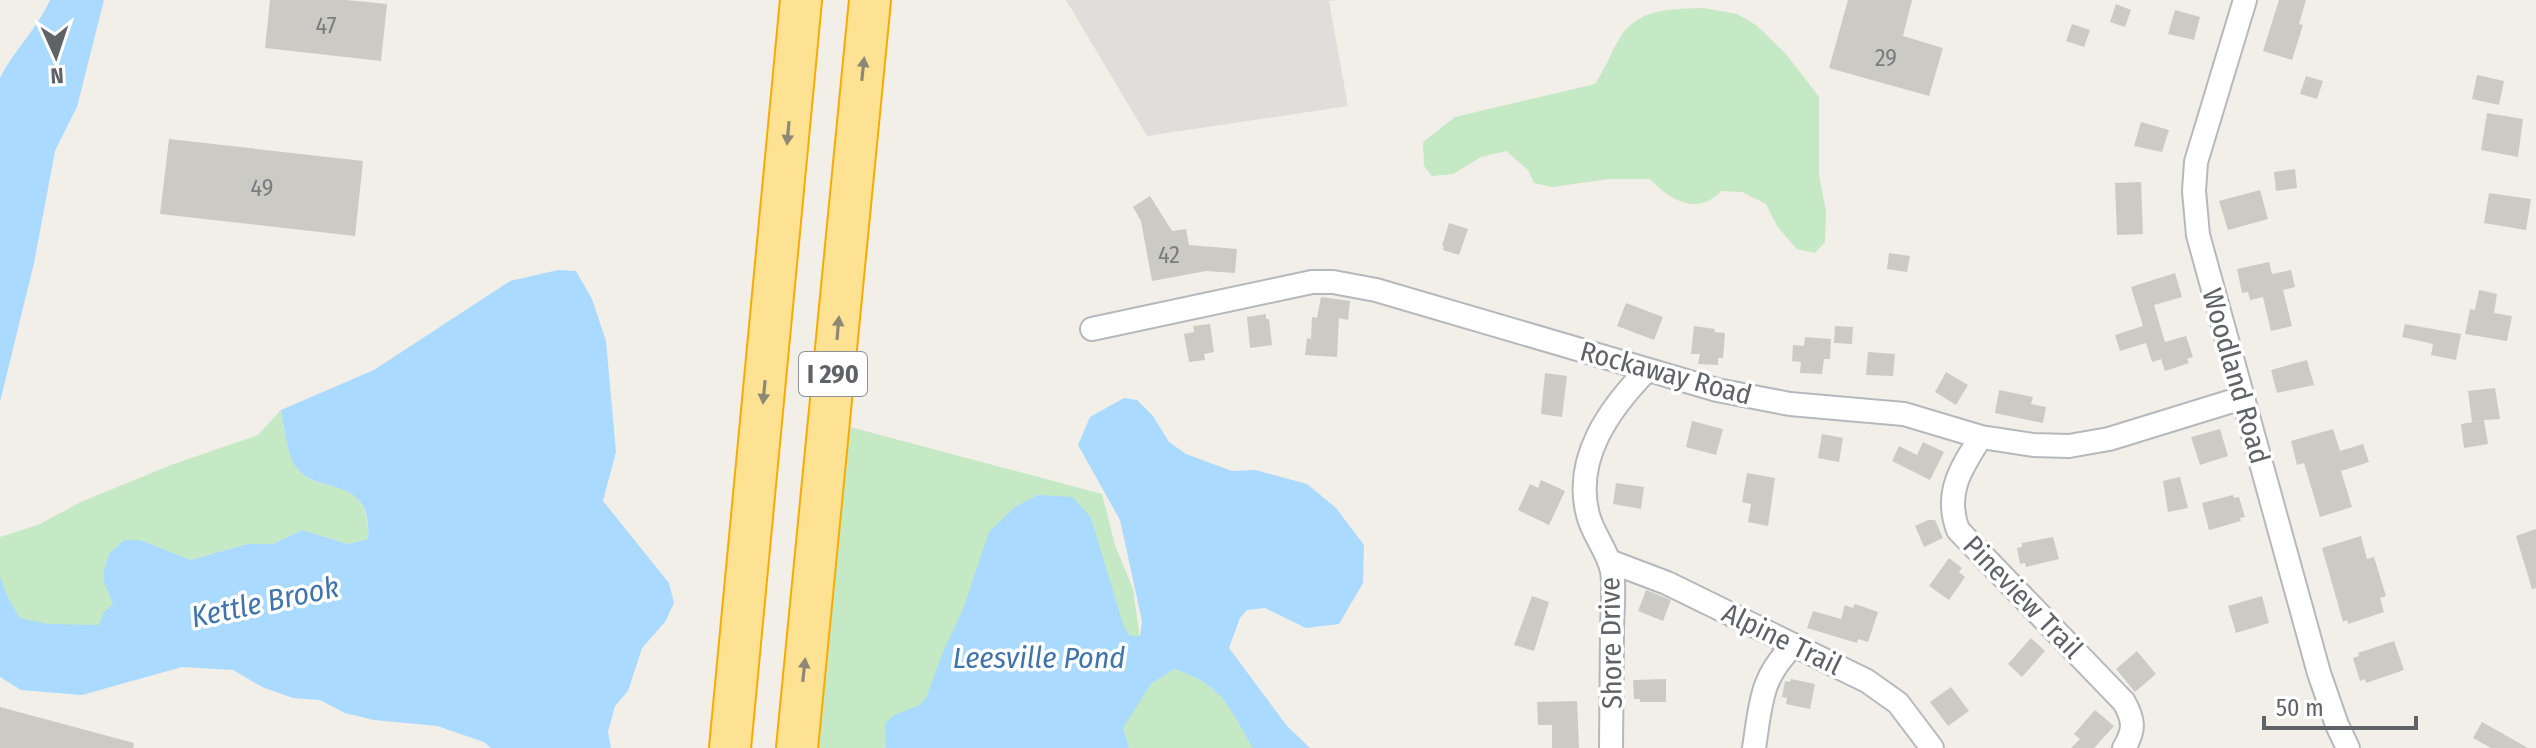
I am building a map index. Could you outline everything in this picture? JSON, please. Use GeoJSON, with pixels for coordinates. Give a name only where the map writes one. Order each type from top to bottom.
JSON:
{"type":"FeatureCollection","features":[{"type":"Feature","properties":{"kind":"highway","name":"I 290"},"geometry":{"type":"LineString","coordinates":[[730,748],[801,0]]}},
{"type":"Feature","properties":{"kind":"highway","name":"I 290"},"geometry":{"type":"LineString","coordinates":[[797,748],[870,0]]}},
{"type":"Feature","properties":{"kind":"street","name":"Woodland Road"},"geometry":{"type":"LineString","coordinates":[[2245,0],[2199,149],[2194,191],[2201,248],[2319,673],[2348,748]]}},
{"type":"Feature","properties":{"kind":"street","name":"Rockaway Road"},"geometry":{"type":"LineString","coordinates":[[1092,329],[1303,284],[1333,282],[1376,290],[1753,399],[1904,414],[1981,437],[2042,446],[2109,439],[2242,398]]}},
{"type":"Feature","properties":{"kind":"street","name":"Shore Drive"},"geometry":{"type":"LineString","coordinates":[[1611,748],[1612,579],[1609,561],[1593,529],[1585,503],[1590,453],[1605,419],[1647,370]]}},
{"type":"Feature","properties":{"kind":"street","name":"Pineview Trail"},"geometry":{"type":"LineString","coordinates":[[1981,437],[1955,482],[1952,508],[1958,530],[2124,702],[2133,724],[2132,734],[2124,748]]}},
{"type":"Feature","properties":{"kind":"street","name":"Alpine Trail"},"geometry":{"type":"LineString","coordinates":[[1609,561],[1667,583],[1884,691],[1909,714],[1932,748]]}},
{"type":"Feature","properties":{"kind":"street"},"geometry":{"type":"LineString","coordinates":[[1754,748],[1762,694],[1768,677],[1794,645]]}},
{"type":"Feature","properties":{"kind":"shaded area"},"geometry":{"type":"Polygon","coordinates":[[[1066,0],[1338,0],[1329,1],[1348,106],[1147,136],[1066,0]]]}},
{"type":"Feature","properties":{"kind":"green space"},"geometry":{"type":"Polygon","coordinates":[[[1704,8],[1737,14],[1756,25],[1786,54],[1819,97],[1819,175],[1826,211],[1825,242],[1815,253],[1797,249],[1777,226],[1766,204],[1742,192],[1721,191],[1712,199],[1694,204],[1684,203],[1666,194],[1650,179],[1609,179],[1552,187],[1534,183],[1528,170],[1506,151],[1481,157],[1453,174],[1432,176],[1424,166],[1423,142],[1455,117],[1595,84],[1619,39],[1635,21],[1656,12],[1704,8]]]}},
{"type":"Feature","properties":{"kind":"green space"},"geometry":{"type":"Polygon","coordinates":[[[281,410],[295,466],[316,481],[352,494],[361,503],[367,517],[368,539],[348,544],[302,530],[273,544],[247,544],[191,560],[140,540],[104,582],[113,604],[100,633],[0,621],[0,537],[38,525],[81,502],[171,465],[258,435],[281,410]]]}},
{"type":"Feature","properties":{"kind":"green space","name":"Leesville Pond"},"geometry":{"type":"Polygon","coordinates":[[[839,424],[1102,494],[1115,545],[1133,589],[1142,653],[970,748],[811,748],[839,424]]]}},
{"type":"Feature","properties":{"kind":"green space"},"geometry":{"type":"Polygon","coordinates":[[[1174,669],[1204,682],[1223,699],[1253,748],[1129,748],[1122,728],[1151,684],[1174,669]]]}},
{"type":"Feature","properties":{"kind":"water"},"geometry":{"type":"Polygon","coordinates":[[[50,0],[104,0],[77,107],[55,151],[34,263],[0,402],[0,78],[50,0]]]}},
{"type":"Feature","properties":{"kind":"water","name":"Kettle Brook"},"geometry":{"type":"Polygon","coordinates":[[[558,270],[576,271],[592,299],[606,341],[616,452],[603,501],[669,583],[674,603],[665,622],[642,648],[628,691],[615,706],[608,732],[611,748],[491,748],[484,742],[437,726],[374,720],[345,713],[320,700],[293,698],[262,687],[233,670],[182,667],[82,695],[21,690],[0,677],[0,577],[20,618],[48,624],[99,625],[104,612],[113,604],[104,582],[104,570],[109,554],[124,540],[140,540],[191,560],[247,544],[273,544],[302,530],[348,544],[368,539],[367,518],[362,504],[353,495],[304,475],[295,466],[281,410],[374,370],[510,281],[558,270]]]}},
{"type":"Feature","properties":{"kind":"water","name":"Leesville Pond"},"geometry":{"type":"Polygon","coordinates":[[[1124,398],[1137,400],[1153,416],[1169,442],[1186,454],[1232,471],[1255,470],[1307,484],[1336,508],[1364,545],[1363,583],[1339,624],[1306,628],[1265,608],[1247,610],[1240,618],[1229,648],[1287,726],[1310,748],[1253,748],[1230,709],[1214,690],[1174,669],[1151,684],[1123,728],[1129,748],[886,748],[885,724],[894,715],[920,705],[926,698],[963,609],[989,532],[1015,507],[1038,495],[1073,497],[1091,518],[1124,627],[1130,636],[1140,636],[1142,621],[1120,520],[1078,445],[1090,417],[1124,398]]]}},
{"type":"Feature","properties":{"kind":"building"},"geometry":{"type":"Polygon","coordinates":[[[270,0],[346,0],[387,4],[381,61],[265,48],[270,0]]]}},
{"type":"Feature","properties":{"kind":"building"},"geometry":{"type":"Polygon","coordinates":[[[1848,0],[1912,0],[1903,36],[1943,48],[1929,96],[1829,68],[1848,0]]]}},
{"type":"Feature","properties":{"kind":"building"},"geometry":{"type":"Polygon","coordinates":[[[2279,0],[2306,0],[2299,24],[2303,25],[2292,60],[2263,51],[2279,0]]]}},
{"type":"Feature","properties":{"kind":"building"},"geometry":{"type":"Polygon","coordinates":[[[2116,4],[2131,10],[2125,27],[2110,22],[2116,4]]]}},
{"type":"Feature","properties":{"kind":"building"},"geometry":{"type":"Polygon","coordinates":[[[2175,10],[2200,17],[2194,40],[2168,34],[2175,10]]]}},
{"type":"Feature","properties":{"kind":"building"},"geometry":{"type":"Polygon","coordinates":[[[2072,24],[2090,30],[2084,47],[2066,41],[2072,24]]]}},
{"type":"Feature","properties":{"kind":"building"},"geometry":{"type":"Polygon","coordinates":[[[2477,75],[2504,81],[2499,105],[2472,99],[2477,75]]]}},
{"type":"Feature","properties":{"kind":"building"},"geometry":{"type":"Polygon","coordinates":[[[2306,76],[2323,81],[2317,99],[2300,94],[2306,76]]]}},
{"type":"Feature","properties":{"kind":"building"},"geometry":{"type":"Polygon","coordinates":[[[2487,113],[2523,119],[2518,157],[2481,150],[2487,113]]]}},
{"type":"Feature","properties":{"kind":"building"},"geometry":{"type":"Polygon","coordinates":[[[2141,122],[2169,130],[2162,152],[2134,146],[2141,122]]]}},
{"type":"Feature","properties":{"kind":"building"},"geometry":{"type":"Polygon","coordinates":[[[169,139],[363,161],[355,236],[160,214],[169,139]]]}},
{"type":"Feature","properties":{"kind":"building"},"geometry":{"type":"Polygon","coordinates":[[[2295,169],[2297,188],[2276,191],[2274,172],[2295,169]]]}},
{"type":"Feature","properties":{"kind":"building"},"geometry":{"type":"Polygon","coordinates":[[[2141,182],[2143,234],[2117,235],[2115,183],[2141,182]]]}},
{"type":"Feature","properties":{"kind":"building"},"geometry":{"type":"Polygon","coordinates":[[[2260,190],[2268,219],[2228,230],[2219,201],[2260,190]]]}},
{"type":"Feature","properties":{"kind":"building"},"geometry":{"type":"Polygon","coordinates":[[[2489,193],[2531,199],[2526,230],[2484,223],[2489,193]]]}},
{"type":"Feature","properties":{"kind":"building"},"geometry":{"type":"Polygon","coordinates":[[[1150,196],[1172,231],[1186,229],[1189,245],[1237,249],[1235,273],[1206,271],[1152,281],[1141,221],[1133,207],[1150,196]]]}},
{"type":"Feature","properties":{"kind":"building"},"geometry":{"type":"Polygon","coordinates":[[[1449,223],[1468,229],[1459,255],[1443,250],[1449,223]]]}},
{"type":"Feature","properties":{"kind":"building"},"geometry":{"type":"Polygon","coordinates":[[[1889,253],[1910,256],[1907,272],[1887,269],[1889,253]]]}},
{"type":"Feature","properties":{"kind":"building"},"geometry":{"type":"Polygon","coordinates":[[[2269,262],[2272,274],[2291,270],[2295,287],[2283,290],[2292,326],[2271,331],[2263,297],[2250,300],[2248,292],[2242,293],[2237,269],[2269,262]]]}},
{"type":"Feature","properties":{"kind":"building"},"geometry":{"type":"Polygon","coordinates":[[[2175,273],[2182,297],[2154,305],[2165,342],[2186,336],[2193,357],[2187,359],[2189,363],[2165,371],[2161,359],[2152,362],[2146,343],[2120,351],[2115,335],[2143,326],[2131,287],[2175,273]]]}},
{"type":"Feature","properties":{"kind":"building"},"geometry":{"type":"Polygon","coordinates":[[[2479,290],[2497,294],[2494,313],[2512,316],[2507,341],[2465,334],[2470,309],[2475,310],[2479,290]]]}},
{"type":"Feature","properties":{"kind":"building"},"geometry":{"type":"Polygon","coordinates":[[[1321,297],[1350,301],[1348,320],[1339,318],[1337,357],[1305,355],[1307,338],[1311,339],[1312,317],[1317,318],[1321,297]]]}},
{"type":"Feature","properties":{"kind":"building"},"geometry":{"type":"Polygon","coordinates":[[[1626,303],[1663,317],[1654,340],[1617,326],[1626,303]]]}},
{"type":"Feature","properties":{"kind":"building"},"geometry":{"type":"Polygon","coordinates":[[[1266,314],[1272,345],[1250,348],[1247,317],[1266,314]]]}},
{"type":"Feature","properties":{"kind":"building"},"geometry":{"type":"Polygon","coordinates":[[[1210,324],[1214,352],[1204,354],[1205,360],[1189,362],[1184,334],[1194,332],[1193,326],[1210,324]]]}},
{"type":"Feature","properties":{"kind":"building"},"geometry":{"type":"Polygon","coordinates":[[[2405,324],[2461,334],[2456,360],[2431,355],[2433,344],[2402,337],[2405,324]]]}},
{"type":"Feature","properties":{"kind":"building"},"geometry":{"type":"Polygon","coordinates":[[[1694,326],[1725,333],[1723,358],[1718,358],[1718,365],[1698,364],[1700,354],[1691,354],[1694,326]]]}},
{"type":"Feature","properties":{"kind":"building"},"geometry":{"type":"Polygon","coordinates":[[[1835,326],[1853,327],[1852,344],[1834,343],[1835,326]]]}},
{"type":"Feature","properties":{"kind":"building"},"geometry":{"type":"Polygon","coordinates":[[[1805,337],[1831,339],[1830,359],[1824,359],[1822,374],[1800,373],[1801,362],[1792,361],[1793,345],[1804,346],[1805,337]]]}},
{"type":"Feature","properties":{"kind":"building"},"geometry":{"type":"Polygon","coordinates":[[[1868,352],[1895,354],[1893,376],[1866,375],[1868,352]]]}},
{"type":"Feature","properties":{"kind":"building"},"geometry":{"type":"Polygon","coordinates":[[[2307,360],[2314,385],[2277,393],[2271,370],[2307,360]]]}},
{"type":"Feature","properties":{"kind":"building"},"geometry":{"type":"Polygon","coordinates":[[[1946,372],[1968,385],[1956,405],[1935,392],[1946,372]]]}},
{"type":"Feature","properties":{"kind":"building"},"geometry":{"type":"Polygon","coordinates":[[[1545,373],[1567,376],[1562,417],[1541,414],[1545,373]]]}},
{"type":"Feature","properties":{"kind":"building"},"geometry":{"type":"Polygon","coordinates":[[[2495,388],[2500,419],[2484,420],[2488,444],[2464,448],[2461,424],[2479,421],[2472,422],[2468,391],[2495,388]]]}},
{"type":"Feature","properties":{"kind":"building"},"geometry":{"type":"Polygon","coordinates":[[[1999,390],[2033,397],[2031,404],[2046,407],[2043,423],[1995,413],[1999,390]]]}},
{"type":"Feature","properties":{"kind":"building"},"geometry":{"type":"Polygon","coordinates":[[[1692,421],[1723,429],[1716,455],[1686,447],[1692,421]]]}},
{"type":"Feature","properties":{"kind":"building"},"geometry":{"type":"Polygon","coordinates":[[[2220,429],[2228,456],[2200,465],[2191,437],[2220,429]]]}},
{"type":"Feature","properties":{"kind":"building"},"geometry":{"type":"Polygon","coordinates":[[[2333,429],[2340,451],[2363,444],[2369,462],[2341,471],[2352,507],[2320,517],[2304,463],[2297,465],[2291,441],[2333,429]]]}},
{"type":"Feature","properties":{"kind":"building"},"geometry":{"type":"Polygon","coordinates":[[[1822,434],[1843,438],[1839,462],[1818,458],[1822,434]]]}},
{"type":"Feature","properties":{"kind":"building"},"geometry":{"type":"Polygon","coordinates":[[[1923,442],[1944,452],[1930,480],[1892,461],[1899,446],[1917,455],[1923,442]]]}},
{"type":"Feature","properties":{"kind":"building"},"geometry":{"type":"Polygon","coordinates":[[[1747,473],[1775,478],[1768,526],[1748,522],[1751,504],[1742,502],[1747,473]]]}},
{"type":"Feature","properties":{"kind":"building"},"geometry":{"type":"Polygon","coordinates":[[[2180,477],[2188,508],[2168,512],[2163,481],[2180,477]]]}},
{"type":"Feature","properties":{"kind":"building"},"geometry":{"type":"Polygon","coordinates":[[[1541,480],[1565,491],[1549,525],[1518,510],[1530,484],[1538,488],[1541,480]]]}},
{"type":"Feature","properties":{"kind":"building"},"geometry":{"type":"Polygon","coordinates":[[[1616,483],[1644,487],[1641,509],[1613,504],[1616,483]]]}},
{"type":"Feature","properties":{"kind":"building"},"geometry":{"type":"Polygon","coordinates":[[[2233,495],[2234,498],[2239,497],[2245,517],[2240,518],[2241,521],[2209,530],[2202,503],[2233,495]]]}},
{"type":"Feature","properties":{"kind":"building"},"geometry":{"type":"Polygon","coordinates":[[[1935,520],[1943,538],[1924,547],[1915,526],[1935,520]]]}},
{"type":"Feature","properties":{"kind":"building"},"geometry":{"type":"Polygon","coordinates":[[[2536,529],[2536,588],[2532,589],[2516,536],[2536,529]]]}},
{"type":"Feature","properties":{"kind":"building"},"geometry":{"type":"Polygon","coordinates":[[[2361,536],[2367,559],[2374,557],[2386,596],[2380,598],[2384,612],[2348,624],[2347,620],[2343,622],[2322,548],[2361,536]]]}},
{"type":"Feature","properties":{"kind":"building"},"geometry":{"type":"Polygon","coordinates":[[[2053,537],[2059,559],[2026,567],[2025,563],[2020,564],[2017,548],[2022,547],[2022,543],[2053,537]]]}},
{"type":"Feature","properties":{"kind":"building"},"geometry":{"type":"Polygon","coordinates":[[[1949,558],[1962,568],[1959,572],[1965,577],[1949,600],[1929,586],[1949,558]]]}},
{"type":"Feature","properties":{"kind":"building"},"geometry":{"type":"Polygon","coordinates":[[[1646,590],[1671,600],[1663,621],[1638,611],[1646,590]]]}},
{"type":"Feature","properties":{"kind":"building"},"geometry":{"type":"Polygon","coordinates":[[[1532,596],[1549,602],[1534,651],[1514,645],[1532,596]]]}},
{"type":"Feature","properties":{"kind":"building"},"geometry":{"type":"Polygon","coordinates":[[[2262,596],[2269,623],[2236,633],[2228,606],[2262,596]]]}},
{"type":"Feature","properties":{"kind":"building"},"geometry":{"type":"Polygon","coordinates":[[[1855,604],[1878,612],[1868,642],[1858,639],[1857,643],[1807,628],[1813,611],[1841,619],[1845,605],[1853,608],[1855,604]]]}},
{"type":"Feature","properties":{"kind":"building"},"geometry":{"type":"Polygon","coordinates":[[[2031,638],[2045,651],[2022,677],[2008,664],[2031,638]]]}},
{"type":"Feature","properties":{"kind":"building"},"geometry":{"type":"Polygon","coordinates":[[[2394,641],[2404,670],[2366,683],[2365,679],[2360,681],[2353,658],[2359,656],[2358,653],[2394,641]]]}},
{"type":"Feature","properties":{"kind":"building"},"geometry":{"type":"Polygon","coordinates":[[[2137,651],[2156,674],[2135,692],[2116,669],[2137,651]]]}},
{"type":"Feature","properties":{"kind":"building"},"geometry":{"type":"Polygon","coordinates":[[[1666,679],[1666,702],[1640,702],[1640,699],[1634,699],[1633,680],[1666,679]]]}},
{"type":"Feature","properties":{"kind":"building"},"geometry":{"type":"Polygon","coordinates":[[[1791,679],[1815,684],[1810,709],[1786,704],[1787,698],[1782,697],[1785,681],[1790,682],[1791,679]]]}},
{"type":"Feature","properties":{"kind":"building"},"geometry":{"type":"Polygon","coordinates":[[[1951,687],[1969,711],[1948,726],[1930,702],[1951,687]]]}},
{"type":"Feature","properties":{"kind":"building"},"geometry":{"type":"Polygon","coordinates":[[[1577,701],[1579,748],[1552,748],[1552,725],[1538,725],[1537,702],[1577,701]]]}},
{"type":"Feature","properties":{"kind":"building"},"geometry":{"type":"Polygon","coordinates":[[[0,707],[134,743],[133,748],[0,748],[0,707]]]}},
{"type":"Feature","properties":{"kind":"building"},"geometry":{"type":"Polygon","coordinates":[[[2095,710],[2114,726],[2094,748],[2071,748],[2080,739],[2074,734],[2095,710]]]}},
{"type":"Feature","properties":{"kind":"building"},"geometry":{"type":"Polygon","coordinates":[[[2482,722],[2528,748],[2491,748],[2473,738],[2482,722]]]}}]}
